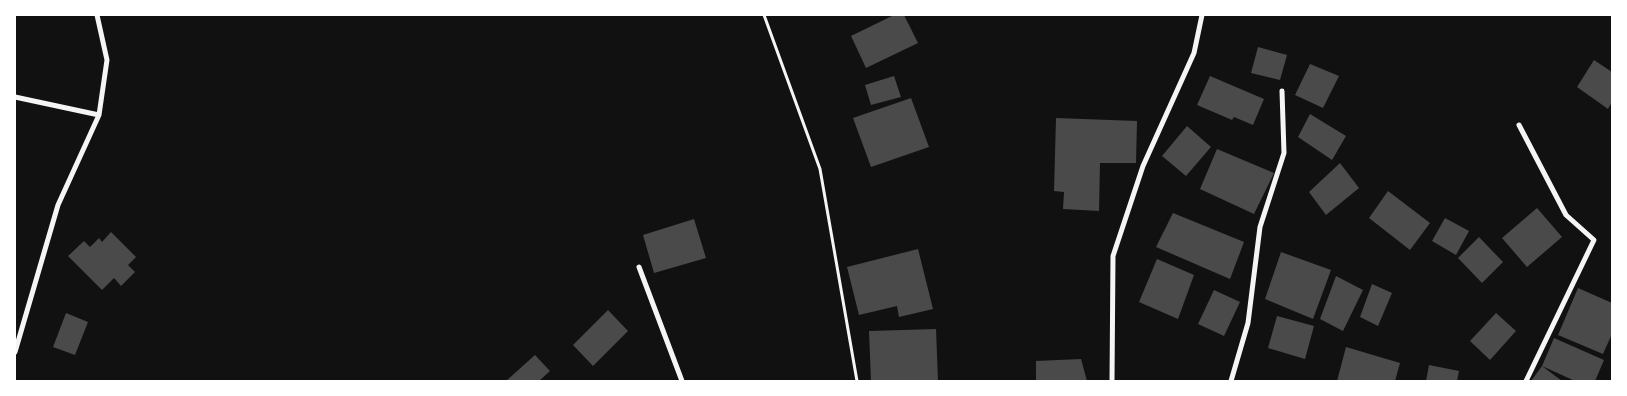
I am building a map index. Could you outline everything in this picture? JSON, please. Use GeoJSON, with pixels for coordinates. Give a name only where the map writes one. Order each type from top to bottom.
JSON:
{"type":"FeatureCollection","features":[{"type":"Feature","properties":{"kind":"street"},"geometry":{"type":"LineString","coordinates":[[15,352],[58,205],[99,116],[107,60],[97,15]]}},
{"type":"Feature","properties":{"kind":"street"},"geometry":{"type":"LineString","coordinates":[[1112,381],[1113,256],[1142,166],[1194,53],[1202,15]]}},
{"type":"Feature","properties":{"kind":"street"},"geometry":{"type":"LineString","coordinates":[[1231,381],[1248,323],[1260,227],[1284,153],[1282,90]]}},
{"type":"Feature","properties":{"kind":"street"},"geometry":{"type":"LineString","coordinates":[[15,97],[99,116]]}},
{"type":"Feature","properties":{"kind":"street"},"geometry":{"type":"LineString","coordinates":[[1518,125],[1566,215],[1594,240],[1526,381]]}},
{"type":"Feature","properties":{"kind":"street"},"geometry":{"type":"LineString","coordinates":[[639,267],[682,381]]}},
{"type":"Feature","properties":{"kind":"path"},"geometry":{"type":"LineString","coordinates":[[764,15],[820,169],[857,381]]}},
{"type":"Feature","properties":{"kind":"building"},"geometry":{"type":"Polygon","coordinates":[[[894,15],[904,15],[918,43],[866,68],[851,36],[894,15]]]}},
{"type":"Feature","properties":{"kind":"building"},"geometry":{"type":"Polygon","coordinates":[[[1258,47],[1287,55],[1280,80],[1251,73],[1258,47]]]}},
{"type":"Feature","properties":{"kind":"building"},"geometry":{"type":"Polygon","coordinates":[[[1594,60],[1612,72],[1612,102],[1608,109],[1577,87],[1594,60]]]}},
{"type":"Feature","properties":{"kind":"building"},"geometry":{"type":"Polygon","coordinates":[[[1310,64],[1339,76],[1323,108],[1295,95],[1310,64]]]}},
{"type":"Feature","properties":{"kind":"building"},"geometry":{"type":"Polygon","coordinates":[[[894,76],[901,97],[871,105],[865,85],[894,76]]]}},
{"type":"Feature","properties":{"kind":"building"},"geometry":{"type":"Polygon","coordinates":[[[1210,76],[1264,99],[1253,125],[1234,117],[1232,120],[1197,105],[1210,76]]]}},
{"type":"Feature","properties":{"kind":"building"},"geometry":{"type":"Polygon","coordinates":[[[911,98],[929,147],[871,167],[853,118],[911,98]]]}},
{"type":"Feature","properties":{"kind":"building"},"geometry":{"type":"Polygon","coordinates":[[[1310,114],[1346,136],[1332,160],[1298,137],[1310,114]]]}},
{"type":"Feature","properties":{"kind":"building"},"geometry":{"type":"Polygon","coordinates":[[[1056,118],[1137,121],[1136,163],[1100,163],[1099,211],[1063,209],[1064,192],[1054,191],[1056,118]]]}},
{"type":"Feature","properties":{"kind":"building"},"geometry":{"type":"Polygon","coordinates":[[[1187,126],[1211,147],[1186,176],[1162,156],[1187,126]]]}},
{"type":"Feature","properties":{"kind":"building"},"geometry":{"type":"Polygon","coordinates":[[[1217,149],[1274,173],[1254,214],[1200,189],[1217,149]]]}},
{"type":"Feature","properties":{"kind":"building"},"geometry":{"type":"Polygon","coordinates":[[[1340,163],[1359,188],[1326,215],[1309,192],[1340,163]]]}},
{"type":"Feature","properties":{"kind":"building"},"geometry":{"type":"Polygon","coordinates":[[[1388,191],[1430,223],[1410,250],[1369,218],[1388,191]]]}},
{"type":"Feature","properties":{"kind":"building"},"geometry":{"type":"Polygon","coordinates":[[[1537,208],[1562,237],[1527,267],[1502,238],[1537,208]]]}},
{"type":"Feature","properties":{"kind":"building"},"geometry":{"type":"Polygon","coordinates":[[[1173,213],[1244,242],[1230,279],[1156,247],[1173,213]]]}},
{"type":"Feature","properties":{"kind":"building"},"geometry":{"type":"Polygon","coordinates":[[[1445,218],[1469,231],[1456,255],[1432,241],[1445,218]]]}},
{"type":"Feature","properties":{"kind":"building"},"geometry":{"type":"Polygon","coordinates":[[[694,219],[706,258],[654,273],[643,235],[694,219]]]}},
{"type":"Feature","properties":{"kind":"building"},"geometry":{"type":"Polygon","coordinates":[[[111,232],[136,257],[128,265],[135,272],[121,286],[114,278],[102,290],[68,256],[84,241],[90,247],[99,238],[102,242],[111,232]]]}},
{"type":"Feature","properties":{"kind":"building"},"geometry":{"type":"Polygon","coordinates":[[[1479,237],[1503,262],[1482,283],[1458,258],[1479,237]]]}},
{"type":"Feature","properties":{"kind":"building"},"geometry":{"type":"Polygon","coordinates":[[[918,249],[933,309],[899,317],[897,306],[859,315],[847,267],[918,249]]]}},
{"type":"Feature","properties":{"kind":"building"},"geometry":{"type":"Polygon","coordinates":[[[1281,252],[1331,270],[1313,319],[1265,299],[1281,252]]]}},
{"type":"Feature","properties":{"kind":"building"},"geometry":{"type":"Polygon","coordinates":[[[1157,259],[1194,275],[1178,319],[1139,302],[1157,259]]]}},
{"type":"Feature","properties":{"kind":"building"},"geometry":{"type":"Polygon","coordinates":[[[1336,276],[1363,290],[1343,331],[1320,319],[1336,276]]]}},
{"type":"Feature","properties":{"kind":"building"},"geometry":{"type":"Polygon","coordinates":[[[1372,284],[1392,293],[1378,326],[1360,317],[1372,284]]]}},
{"type":"Feature","properties":{"kind":"building"},"geometry":{"type":"Polygon","coordinates":[[[1578,288],[1612,303],[1612,334],[1603,354],[1558,335],[1578,288]]]}},
{"type":"Feature","properties":{"kind":"building"},"geometry":{"type":"Polygon","coordinates":[[[1214,290],[1240,302],[1224,336],[1198,324],[1214,290]]]}},
{"type":"Feature","properties":{"kind":"building"},"geometry":{"type":"Polygon","coordinates":[[[608,310],[628,331],[593,366],[573,345],[608,310]]]}},
{"type":"Feature","properties":{"kind":"building"},"geometry":{"type":"Polygon","coordinates":[[[66,313],[88,322],[75,355],[53,347],[66,313]]]}},
{"type":"Feature","properties":{"kind":"building"},"geometry":{"type":"Polygon","coordinates":[[[1496,313],[1516,331],[1490,360],[1470,341],[1496,313]]]}},
{"type":"Feature","properties":{"kind":"building"},"geometry":{"type":"Polygon","coordinates":[[[1277,316],[1314,326],[1305,359],[1268,348],[1277,316]]]}},
{"type":"Feature","properties":{"kind":"building"},"geometry":{"type":"Polygon","coordinates":[[[936,329],[938,381],[871,381],[869,331],[936,329]]]}},
{"type":"Feature","properties":{"kind":"building"},"geometry":{"type":"Polygon","coordinates":[[[1554,338],[1604,360],[1595,381],[1575,381],[1542,366],[1554,338]]]}},
{"type":"Feature","properties":{"kind":"building"},"geometry":{"type":"Polygon","coordinates":[[[1346,347],[1400,363],[1395,381],[1337,381],[1346,347]]]}},
{"type":"Feature","properties":{"kind":"building"},"geometry":{"type":"Polygon","coordinates":[[[535,355],[550,371],[539,381],[506,381],[535,355]]]}},
{"type":"Feature","properties":{"kind":"building"},"geometry":{"type":"Polygon","coordinates":[[[1081,359],[1087,381],[1036,381],[1036,361],[1081,359]]]}},
{"type":"Feature","properties":{"kind":"building"},"geometry":{"type":"Polygon","coordinates":[[[1429,365],[1459,371],[1457,381],[1426,381],[1429,365]]]}},
{"type":"Feature","properties":{"kind":"building"},"geometry":{"type":"Polygon","coordinates":[[[1542,366],[1562,381],[1531,381],[1542,366]]]}}]}
